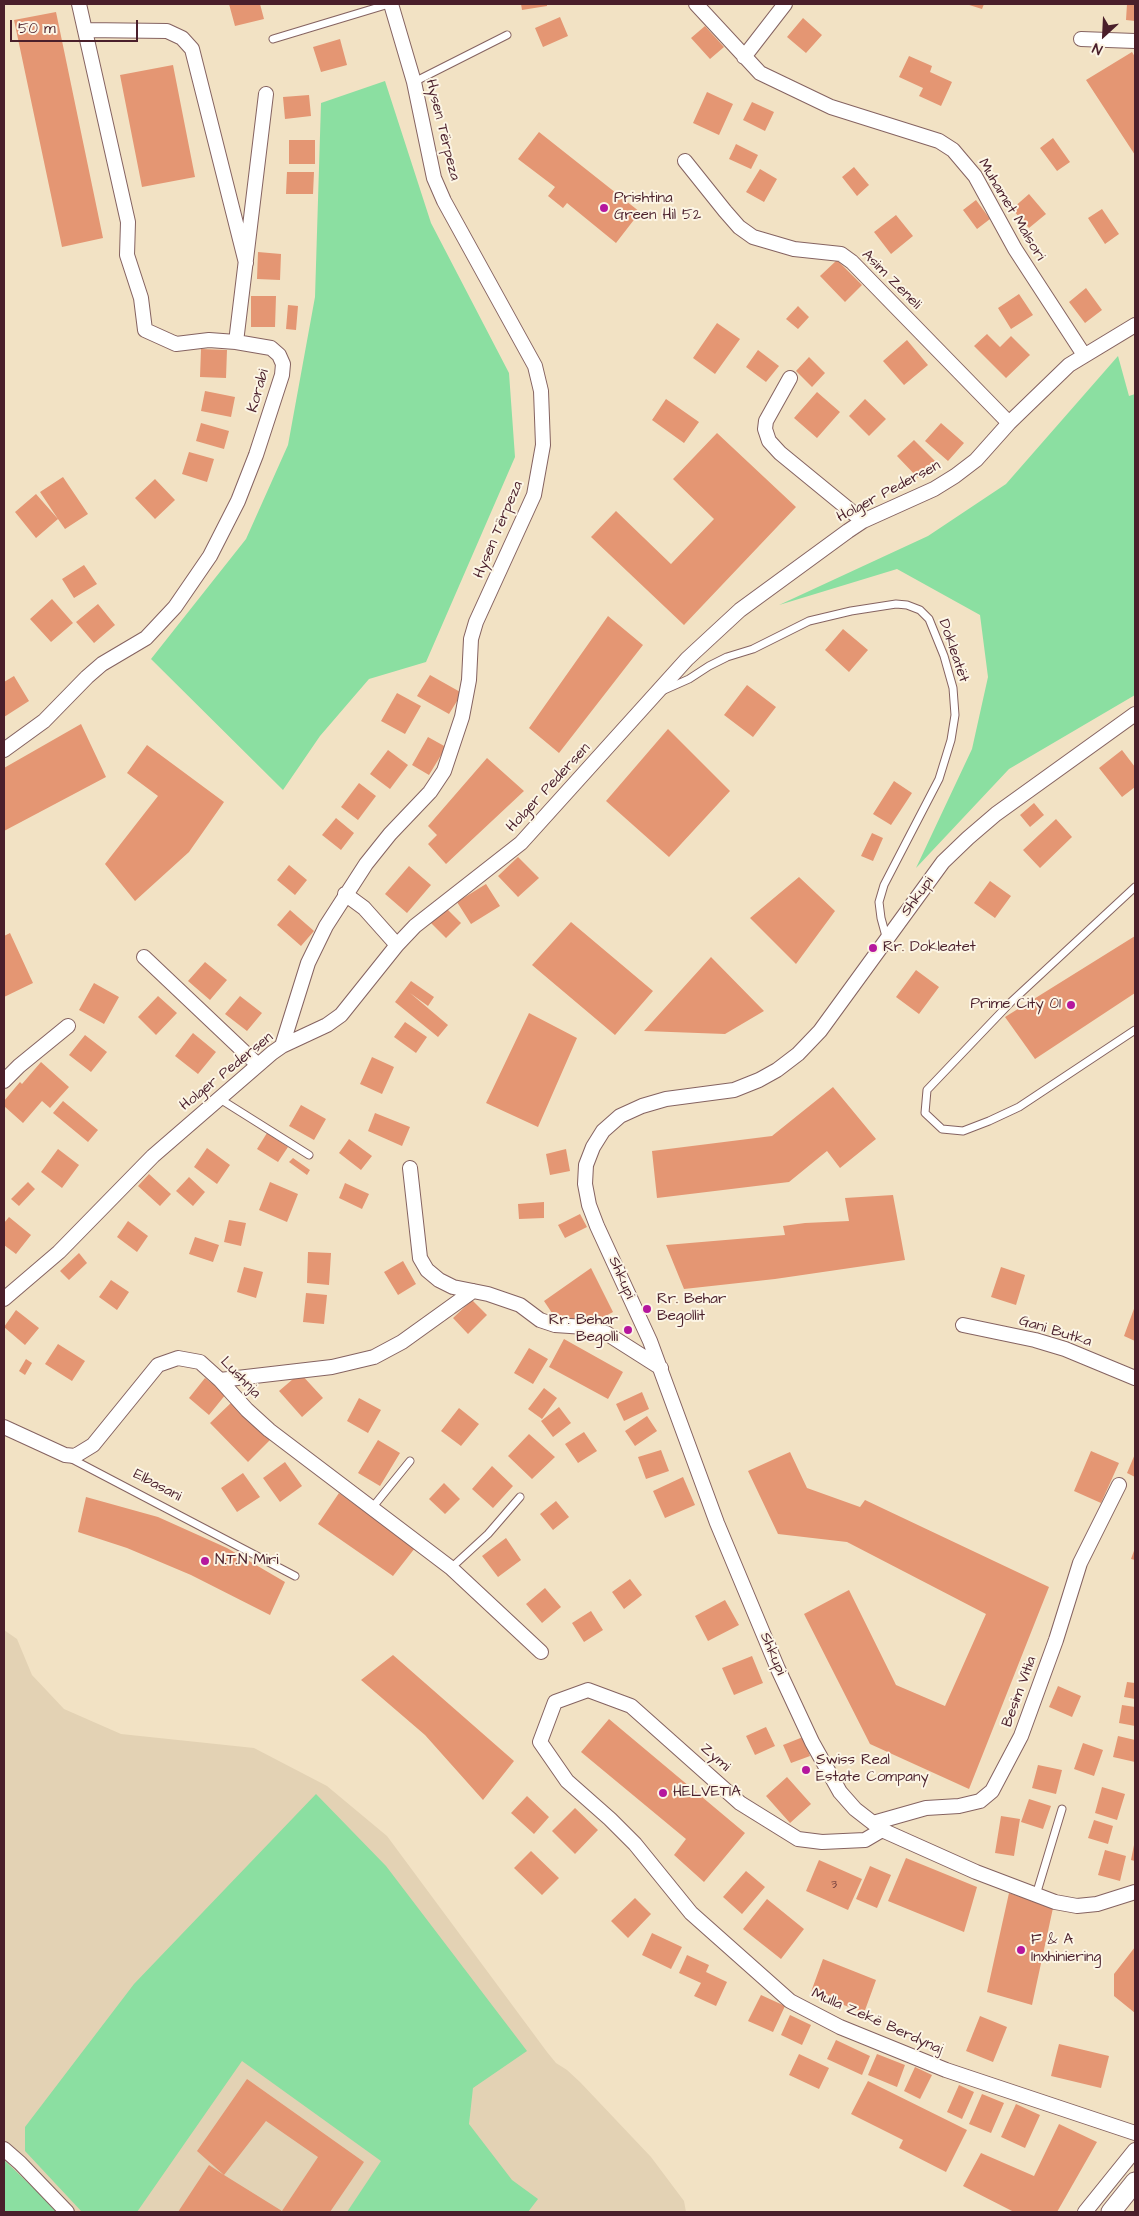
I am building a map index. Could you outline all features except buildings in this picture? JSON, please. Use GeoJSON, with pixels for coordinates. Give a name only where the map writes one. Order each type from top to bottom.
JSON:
{"type":"FeatureCollection","features":[{"type":"Feature","properties":{"kind":"main road"},"geometry":{"type":"LineString","coordinates":[[1111,2212],[1135,2182]]}},
{"type":"Feature","properties":{"kind":"street"},"geometry":{"type":"LineString","coordinates":[[79,4],[85,30],[167,31],[182,38],[192,49],[246,263]]}},
{"type":"Feature","properties":{"kind":"street","name":"Hysen Tërpeza"},"geometry":{"type":"LineString","coordinates":[[282,1046],[308,963],[326,926],[345,894],[390,834],[430,792],[444,771],[462,717],[469,680],[471,639],[476,622],[534,495],[543,445],[540,391],[535,366],[444,201],[434,178],[414,82],[390,4]]}},
{"type":"Feature","properties":{"kind":"street","name":"Muhamet Malsori"},"geometry":{"type":"LineString","coordinates":[[696,4],[760,73],[831,107],[939,141],[953,150],[975,176],[1015,249],[1084,355]]}},
{"type":"Feature","properties":{"kind":"street"},"geometry":{"type":"LineString","coordinates":[[744,57],[785,4]]}},
{"type":"Feature","properties":{"kind":"street","name":"Korabi"},"geometry":{"type":"LineString","coordinates":[[4,750],[44,721],[102,664],[146,638],[163,622],[189,588],[210,556],[231,516],[256,456],[282,375],[283,364],[280,355],[272,348],[209,340],[176,344],[145,330],[141,298],[127,255],[128,222],[85,30]]}},
{"type":"Feature","properties":{"kind":"street"},"geometry":{"type":"LineString","coordinates":[[1081,39],[1135,40]]}},
{"type":"Feature","properties":{"kind":"street"},"geometry":{"type":"LineString","coordinates":[[236,342],[266,94]]}},
{"type":"Feature","properties":{"kind":"street","name":"Asim Zeneli"},"geometry":{"type":"LineString","coordinates":[[685,161],[734,221],[753,237],[794,249],[841,254],[852,262],[1009,423]]}},
{"type":"Feature","properties":{"kind":"street","name":"Holger Pedersen"},"geometry":{"type":"LineString","coordinates":[[4,1299],[59,1252],[153,1156],[258,1065],[282,1046],[327,1025],[341,1015],[397,945],[437,908],[521,843],[694,653],[740,610],[783,576],[863,521],[909,502],[941,485],[976,460],[1009,423],[1056,376],[1084,355],[1135,325]]}},
{"type":"Feature","properties":{"kind":"street"},"geometry":{"type":"LineString","coordinates":[[790,378],[766,422],[765,429],[769,441],[863,521]]}},
{"type":"Feature","properties":{"kind":"street","name":"Shkupi"},"geometry":{"type":"LineString","coordinates":[[1135,714],[996,814],[943,862],[820,1031],[798,1054],[759,1080],[734,1090],[666,1099],[642,1106],[620,1116],[603,1132],[593,1147],[586,1165],[585,1184],[589,1205],[661,1368],[717,1523],[778,1669],[828,1772],[840,1792],[855,1809],[877,1827],[1036,1895],[1077,1906],[1097,1904],[1135,1892]]}},
{"type":"Feature","properties":{"kind":"street"},"geometry":{"type":"LineString","coordinates":[[345,894],[364,908],[397,945]]}},
{"type":"Feature","properties":{"kind":"street"},"geometry":{"type":"LineString","coordinates":[[144,957],[258,1065]]}},
{"type":"Feature","properties":{"kind":"street"},"geometry":{"type":"LineString","coordinates":[[4,1082],[20,1066],[68,1026]]}},
{"type":"Feature","properties":{"kind":"street"},"geometry":{"type":"LineString","coordinates":[[410,1168],[420,1258],[427,1270],[439,1280],[453,1287],[488,1294],[520,1305],[540,1320],[555,1325],[585,1326],[606,1333],[661,1368]]}},
{"type":"Feature","properties":{"kind":"street"},"geometry":{"type":"LineString","coordinates":[[220,1380],[332,1368],[374,1356],[402,1342],[473,1291]]}},
{"type":"Feature","properties":{"kind":"street","name":"Gani Butka"},"geometry":{"type":"LineString","coordinates":[[963,1325],[1034,1340],[1065,1349],[1135,1378]]}},
{"type":"Feature","properties":{"kind":"street","name":"Lushnja"},"geometry":{"type":"LineString","coordinates":[[65,1455],[75,1456],[93,1445],[150,1371],[166,1360],[178,1358],[200,1362],[269,1430],[451,1568],[542,1652]]}},
{"type":"Feature","properties":{"kind":"street","name":"Elbasani"},"geometry":{"type":"LineString","coordinates":[[4,1427],[65,1455]]}},
{"type":"Feature","properties":{"kind":"street","name":"Besim Vitia"},"geometry":{"type":"LineString","coordinates":[[877,1827],[926,1808],[959,1806],[980,1801],[992,1791],[1021,1736],[1056,1640],[1080,1563],[1119,1485]]}},
{"type":"Feature","properties":{"kind":"street","name":"Zymi"},"geometry":{"type":"LineString","coordinates":[[588,1690],[631,1706],[740,1803],[798,1839],[822,1842],[865,1840],[877,1827]]}},
{"type":"Feature","properties":{"kind":"street","name":"Mulla Zekë Berdynaj"},"geometry":{"type":"LineString","coordinates":[[588,1690],[555,1702],[540,1742],[567,1781],[610,1819],[634,1844],[691,1913],[790,2001],[840,2027],[946,2070],[1135,2133]]}},
{"type":"Feature","properties":{"kind":"street"},"geometry":{"type":"LineString","coordinates":[[4,2149],[67,2212]]}},
{"type":"Feature","properties":{"kind":"street"},"geometry":{"type":"LineString","coordinates":[[1085,2212],[1135,2150]]}},
{"type":"Feature","properties":{"kind":"lane"},"geometry":{"type":"LineString","coordinates":[[273,39],[390,4]]}},
{"type":"Feature","properties":{"kind":"lane"},"geometry":{"type":"LineString","coordinates":[[414,82],[507,35]]}},
{"type":"Feature","properties":{"kind":"lane","name":"Dokleatët"},"geometry":{"type":"LineString","coordinates":[[656,694],[689,680],[709,666],[727,657],[753,649],[809,620],[896,604],[920,610],[929,619],[944,656],[953,688],[956,715],[951,740],[939,779],[884,885],[879,902],[887,940]]}},
{"type":"Feature","properties":{"kind":"lane"},"geometry":{"type":"LineString","coordinates":[[1135,887],[1011,1002],[927,1090],[925,1113],[942,1129],[963,1131],[989,1121],[1019,1107],[1135,1030]]}},
{"type":"Feature","properties":{"kind":"lane"},"geometry":{"type":"LineString","coordinates":[[220,1099],[309,1155]]}},
{"type":"Feature","properties":{"kind":"lane","name":"Elbasani"},"geometry":{"type":"LineString","coordinates":[[65,1455],[295,1576]]}},
{"type":"Feature","properties":{"kind":"lane"},"geometry":{"type":"LineString","coordinates":[[372,1508],[410,1461]]}},
{"type":"Feature","properties":{"kind":"lane"},"geometry":{"type":"LineString","coordinates":[[451,1568],[488,1534],[520,1496]]}},
{"type":"Feature","properties":{"kind":"lane"},"geometry":{"type":"LineString","coordinates":[[1036,1895],[1062,1809]]}},
{"type":"Feature","properties":{"kind":"shaded area"},"geometry":{"type":"Polygon","coordinates":[[[4,1630],[17,1639],[32,1675],[64,1709],[121,1734],[254,1748],[327,1786],[387,1836],[547,2052],[556,2063],[580,2082],[651,2157],[684,2201],[686,2212],[4,2212],[4,1630]]]}},
{"type":"Feature","properties":{"kind":"green space"},"geometry":{"type":"Polygon","coordinates":[[[385,81],[431,223],[509,373],[515,457],[426,662],[369,679],[320,736],[283,790],[151,659],[246,539],[288,445],[315,297],[321,103],[385,81]]]}},
{"type":"Feature","properties":{"kind":"green space"},"geometry":{"type":"Polygon","coordinates":[[[1118,356],[1129,396],[1135,394],[1135,695],[1009,769],[916,868],[972,749],[988,677],[980,615],[897,569],[779,605],[928,536],[1006,484],[1118,356]]]}},
{"type":"Feature","properties":{"kind":"green space"},"geometry":{"type":"Polygon","coordinates":[[[316,1794],[386,1866],[527,2051],[473,2088],[469,2124],[512,2180],[538,2199],[528,2212],[347,2212],[381,2161],[242,2061],[137,2212],[82,2212],[25,2151],[25,2127],[134,1984],[316,1794]]]}},
{"type":"Feature","properties":{"kind":"green space"},"geometry":{"type":"Polygon","coordinates":[[[4,2160],[59,2212],[4,2212],[4,2160]]]}},
{"type":"Feature","properties":{"kind":"place","name":"Prishtina Green Hil 52"},"geometry":{"type":"Point","coordinates":[604,208]}},
{"type":"Feature","properties":{"kind":"place","name":"Rr. Dokleatet"},"geometry":{"type":"Point","coordinates":[873,948]}},
{"type":"Feature","properties":{"kind":"place","name":"Prime City 01"},"geometry":{"type":"Point","coordinates":[1071,1005]}},
{"type":"Feature","properties":{"kind":"place","name":"Rr. Behar Begollit"},"geometry":{"type":"Point","coordinates":[647,1309]}},
{"type":"Feature","properties":{"kind":"place","name":"Rr. Behar Begolli"},"geometry":{"type":"Point","coordinates":[628,1330]}},
{"type":"Feature","properties":{"kind":"place","name":"N.T.N Miri"},"geometry":{"type":"Point","coordinates":[205,1561]}},
{"type":"Feature","properties":{"kind":"place","name":"Swiss Real Estate Company"},"geometry":{"type":"Point","coordinates":[806,1770]}},
{"type":"Feature","properties":{"kind":"place","name":"HELVETIA"},"geometry":{"type":"Point","coordinates":[663,1793]}},
{"type":"Feature","properties":{"kind":"place","name":"F & A Inxhiniering"},"geometry":{"type":"Point","coordinates":[1021,1950]}}]}
